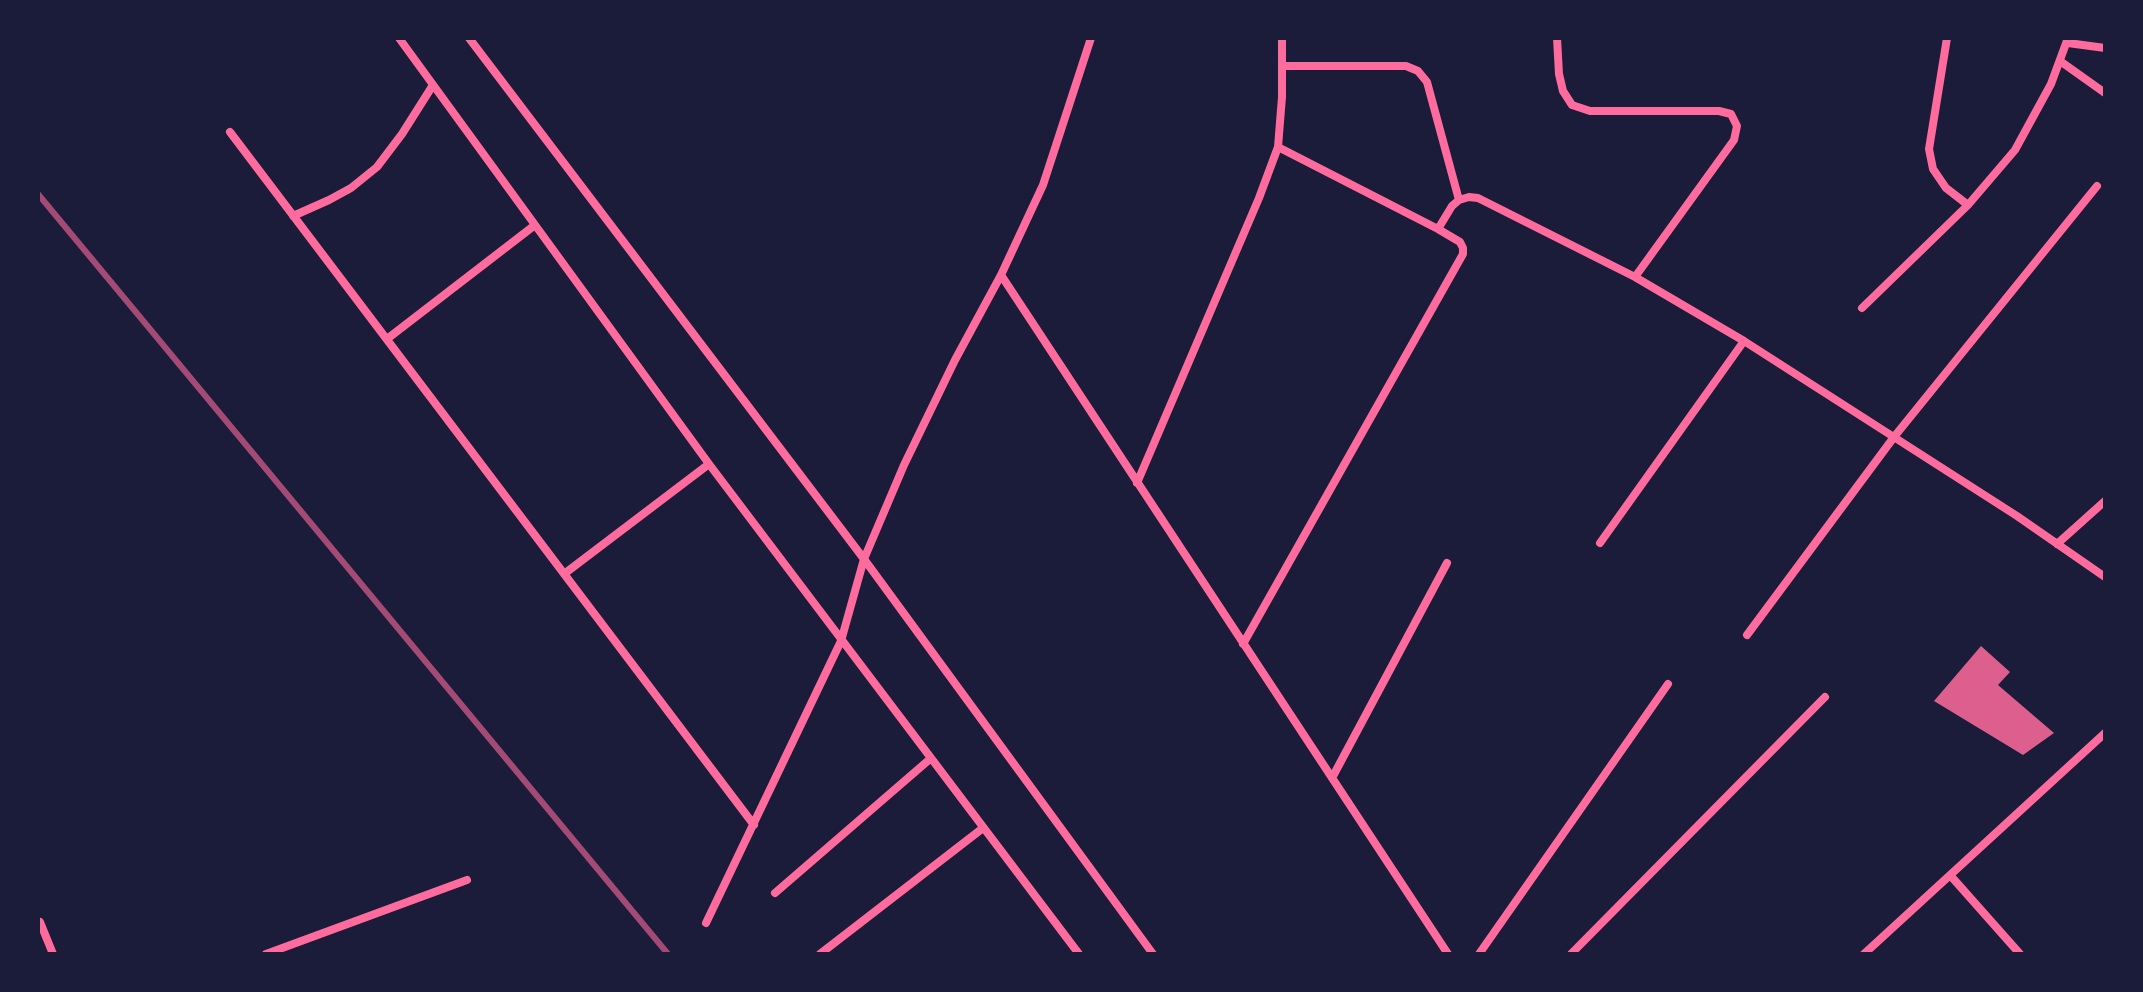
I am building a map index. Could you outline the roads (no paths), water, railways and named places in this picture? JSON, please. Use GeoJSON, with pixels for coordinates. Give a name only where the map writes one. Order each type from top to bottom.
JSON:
{"type":"FeatureCollection","features":[{"type":"Feature","properties":{"kind":"street"},"geometry":{"type":"LineString","coordinates":[[399,38],[709,464],[1079,954]]}},
{"type":"Feature","properties":{"kind":"street"},"geometry":{"type":"LineString","coordinates":[[469,38],[864,559],[1153,954]]}},
{"type":"Feature","properties":{"kind":"street"},"geometry":{"type":"LineString","coordinates":[[706,923],[841,641],[864,559],[904,465],[1043,185],[1091,38]]}},
{"type":"Feature","properties":{"kind":"street"},"geometry":{"type":"LineString","coordinates":[[1137,483],[1278,147],[1282,38]]}},
{"type":"Feature","properties":{"kind":"street"},"geometry":{"type":"LineString","coordinates":[[1557,38],[1559,74],[1563,91],[1572,105],[1590,111],[1719,111],[1731,114],[1737,126],[1734,140],[1635,277]]}},
{"type":"Feature","properties":{"kind":"street"},"geometry":{"type":"LineString","coordinates":[[1947,38],[1929,149],[1933,169],[1946,188],[1968,205]]}},
{"type":"Feature","properties":{"kind":"street"},"geometry":{"type":"LineString","coordinates":[[1862,308],[1968,205],[2015,150],[2051,84],[2068,40],[2105,48]]}},
{"type":"Feature","properties":{"kind":"street"},"geometry":{"type":"LineString","coordinates":[[2060,61],[2105,93]]}},
{"type":"Feature","properties":{"kind":"street"},"geometry":{"type":"LineString","coordinates":[[1282,66],[1406,66],[1418,71],[1427,82],[1459,200]]}},
{"type":"Feature","properties":{"kind":"street"},"geometry":{"type":"LineString","coordinates":[[293,216],[351,188],[377,167],[433,85]]}},
{"type":"Feature","properties":{"kind":"street"},"geometry":{"type":"LineString","coordinates":[[230,132],[754,825]]}},
{"type":"Feature","properties":{"kind":"street"},"geometry":{"type":"LineString","coordinates":[[1243,644],[1463,254],[1460,242],[1438,229],[1278,147]]}},
{"type":"Feature","properties":{"kind":"street"},"geometry":{"type":"LineString","coordinates":[[1747,635],[1894,437],[2097,186]]}},
{"type":"Feature","properties":{"kind":"street"},"geometry":{"type":"LineString","coordinates":[[1438,229],[1459,200],[1478,198],[1635,277],[1744,341],[2105,577]]}},
{"type":"Feature","properties":{"kind":"street"},"geometry":{"type":"LineString","coordinates":[[387,339],[535,225]]}},
{"type":"Feature","properties":{"kind":"street"},"geometry":{"type":"LineString","coordinates":[[1001,275],[1448,954]]}},
{"type":"Feature","properties":{"kind":"street"},"geometry":{"type":"LineString","coordinates":[[1600,543],[1744,341]]}},
{"type":"Feature","properties":{"kind":"street"},"geometry":{"type":"LineString","coordinates":[[564,574],[709,464]]}},
{"type":"Feature","properties":{"kind":"street"},"geometry":{"type":"LineString","coordinates":[[2057,544],[2105,501]]}},
{"type":"Feature","properties":{"kind":"street"},"geometry":{"type":"LineString","coordinates":[[1332,778],[1447,563]]}},
{"type":"Feature","properties":{"kind":"street"},"geometry":{"type":"LineString","coordinates":[[1479,954],[1668,684]]}},
{"type":"Feature","properties":{"kind":"street"},"geometry":{"type":"LineString","coordinates":[[1571,954],[1825,697]]}},
{"type":"Feature","properties":{"kind":"street"},"geometry":{"type":"LineString","coordinates":[[1864,954],[2105,733]]}},
{"type":"Feature","properties":{"kind":"street"},"geometry":{"type":"LineString","coordinates":[[775,893],[930,759]]}},
{"type":"Feature","properties":{"kind":"street"},"geometry":{"type":"LineString","coordinates":[[820,954],[983,828]]}},
{"type":"Feature","properties":{"kind":"street"},"geometry":{"type":"LineString","coordinates":[[1950,875],[2020,954]]}},
{"type":"Feature","properties":{"kind":"street"},"geometry":{"type":"LineString","coordinates":[[266,954],[467,880]]}},
{"type":"Feature","properties":{"kind":"street"},"geometry":{"type":"LineString","coordinates":[[40,922],[53,954]]}},
{"type":"Feature","properties":{"kind":"railway"},"geometry":{"type":"LineString","coordinates":[[38,194],[668,954]]}}]}
